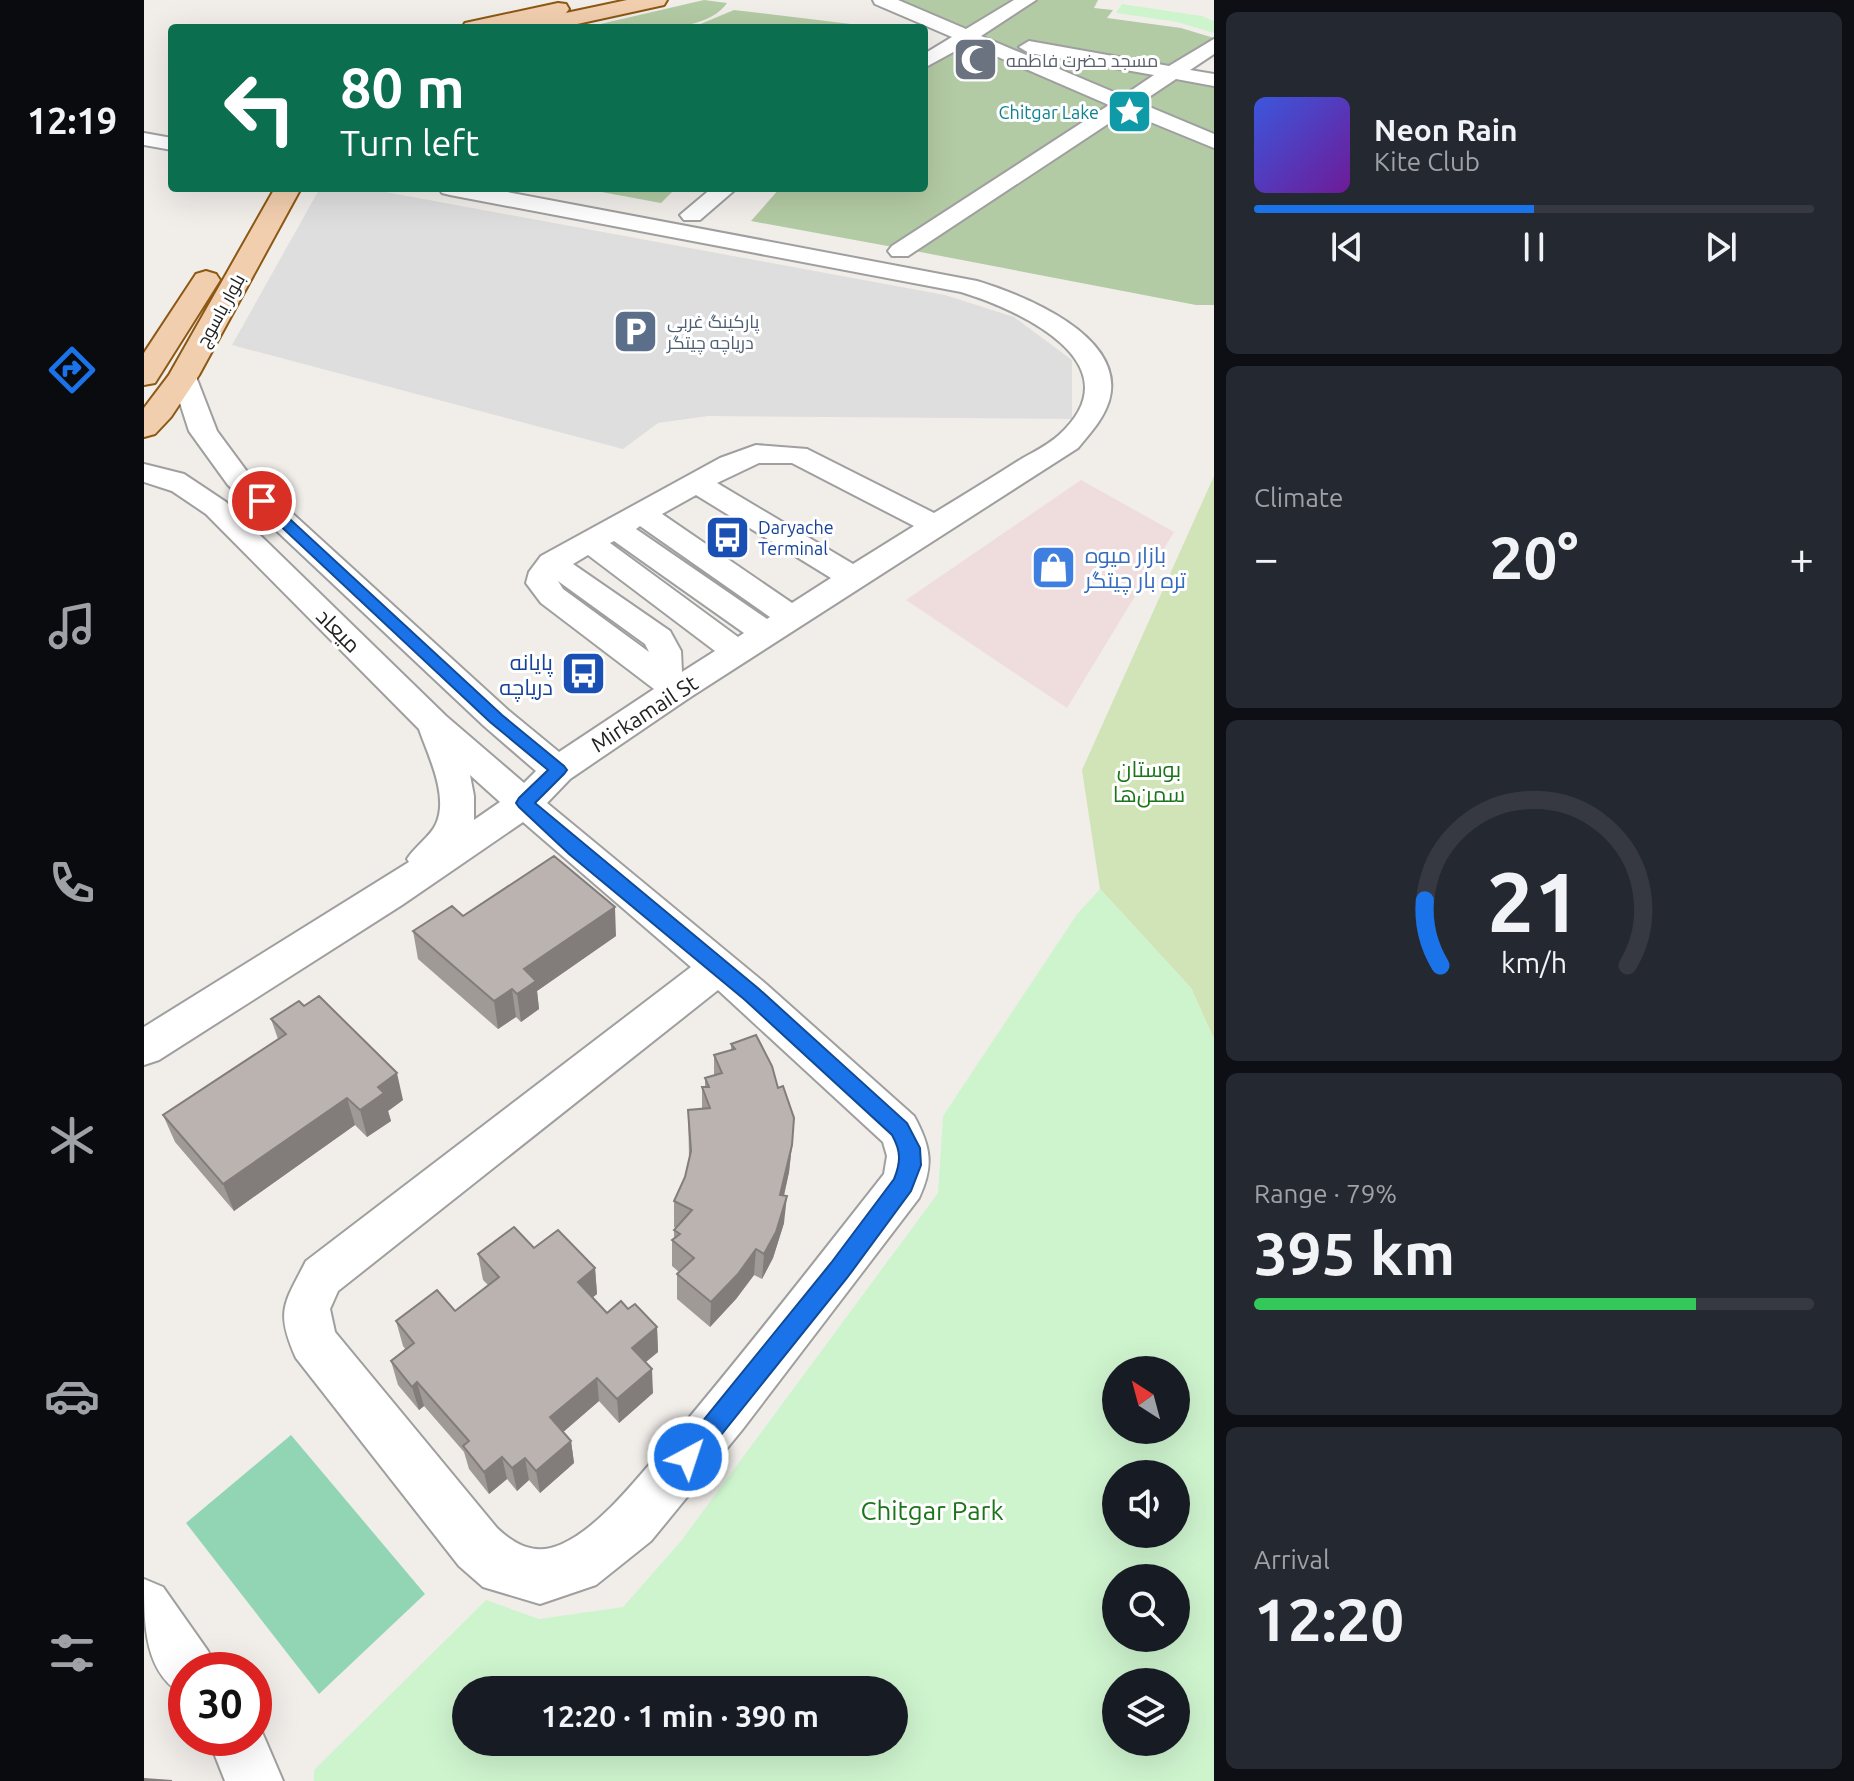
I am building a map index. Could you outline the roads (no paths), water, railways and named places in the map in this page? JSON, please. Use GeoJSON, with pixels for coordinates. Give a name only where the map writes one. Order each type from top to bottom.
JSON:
{"type":"FeatureCollection","features":[{"type":"Feature","properties":{"kind":"main road"},"geometry":{"type":"LineString","coordinates":[[491,24],[600,0]]}},
{"type":"Feature","properties":{"kind":"main road"},"geometry":{"type":"LineString","coordinates":[[547,24],[656,0]]}},
{"type":"Feature","properties":{"kind":"main road","name":"بلوار یاسوج"},"geometry":{"type":"LineString","coordinates":[[144,376],[258,192]]}},
{"type":"Feature","properties":{"kind":"main road","name":"بلوار یاسوج"},"geometry":{"type":"LineString","coordinates":[[144,427],[184,375],[286,192]]}},
{"type":"Feature","properties":{"kind":"street"},"geometry":{"type":"LineString","coordinates":[[882,0],[1214,142]]}},
{"type":"Feature","properties":{"kind":"street"},"geometry":{"type":"LineString","coordinates":[[928,59],[1027,0]]}},
{"type":"Feature","properties":{"kind":"street"},"geometry":{"type":"LineString","coordinates":[[967,35],[1214,80]]}},
{"type":"Feature","properties":{"kind":"street"},"geometry":{"type":"LineString","coordinates":[[900,251],[1214,45]]}},
{"type":"Feature","properties":{"kind":"street"},"geometry":{"type":"LineString","coordinates":[[144,121],[168,125]]}},
{"type":"Feature","properties":{"kind":"street"},"geometry":{"type":"LineString","coordinates":[[144,139],[168,143]]}},
{"type":"Feature","properties":{"kind":"street","name":"Mirkamail St"},"geometry":{"type":"LineString","coordinates":[[144,1048],[389,895],[525,803],[558,770],[671,686],[780,626],[1068,442],[1088,424],[1096,405],[1099,381],[1088,355],[1038,314],[1014,302],[909,275],[471,192]]}},
{"type":"Feature","properties":{"kind":"street"},"geometry":{"type":"LineString","coordinates":[[692,215],[721,192]]}},
{"type":"Feature","properties":{"kind":"street","name":"میعاد"},"geometry":{"type":"LineString","coordinates":[[184,375],[192,411],[208,445],[238,479],[496,718],[558,770]]}},
{"type":"Feature","properties":{"kind":"street"},"geometry":{"type":"LineString","coordinates":[[671,686],[665,651],[659,638],[552,563],[730,464],[756,454],[797,455],[938,527]]}},
{"type":"Feature","properties":{"kind":"street","name":"میعاد"},"geometry":{"type":"LineString","coordinates":[[144,473],[183,484],[216,508],[434,724],[576,849],[719,967],[899,1129],[910,1148],[910,1165],[903,1184],[839,1270],[633,1523],[577,1566],[540,1577],[502,1568],[478,1547],[313,1342],[306,1309],[322,1276],[719,967]]}},
{"type":"Feature","properties":{"kind":"street"},"geometry":{"type":"LineString","coordinates":[[697,483],[855,579]]}},
{"type":"Feature","properties":{"kind":"street"},"geometry":{"type":"LineString","coordinates":[[614,527],[780,626]]}},
{"type":"Feature","properties":{"kind":"street"},"geometry":{"type":"LineString","coordinates":[[614,527],[737,652]]}},
{"type":"Feature","properties":{"kind":"street"},"geometry":{"type":"LineString","coordinates":[[434,724],[457,737],[473,737],[486,730],[496,718]]}},
{"type":"Feature","properties":{"kind":"street"},"geometry":{"type":"LineString","coordinates":[[389,895],[446,839],[456,818],[452,774],[434,724]]}},
{"type":"Feature","properties":{"kind":"street"},"geometry":{"type":"LineString","coordinates":[[144,1606],[176,1652]]}},
{"type":"Feature","properties":{"kind":"street"},"geometry":{"type":"LineString","coordinates":[[244,1756],[254,1781]]}},
{"type":"Feature","properties":{"kind":"place","name":"مسجد حضرت فاطمه"},"geometry":{"type":"Point","coordinates":[975,60]}},
{"type":"Feature","properties":{"kind":"place","name":"Chitgar Lake"},"geometry":{"type":"Point","coordinates":[1130,112]}},
{"type":"Feature","properties":{"kind":"place","name":"پارکینگ غربی دریاچه چیتگر"},"geometry":{"type":"Point","coordinates":[636,331]}},
{"type":"Feature","properties":{"kind":"place","name":"Daryache Terminal"},"geometry":{"type":"Point","coordinates":[727,537]}},
{"type":"Feature","properties":{"kind":"place","name":"بازار میوه تره بار چیتگر"},"geometry":{"type":"Point","coordinates":[1054,567]}},
{"type":"Feature","properties":{"kind":"place","name":"پایانه دریاچه"},"geometry":{"type":"Point","coordinates":[584,674]}},
{"type":"Feature","properties":{"kind":"park label","name":"بوستان سمن‌ها"},"geometry":{"type":"Point","coordinates":[1149,780]}},
{"type":"Feature","properties":{"kind":"park label","name":"Chitgar Park"},"geometry":{"type":"Point","coordinates":[932,1510]}}]}
